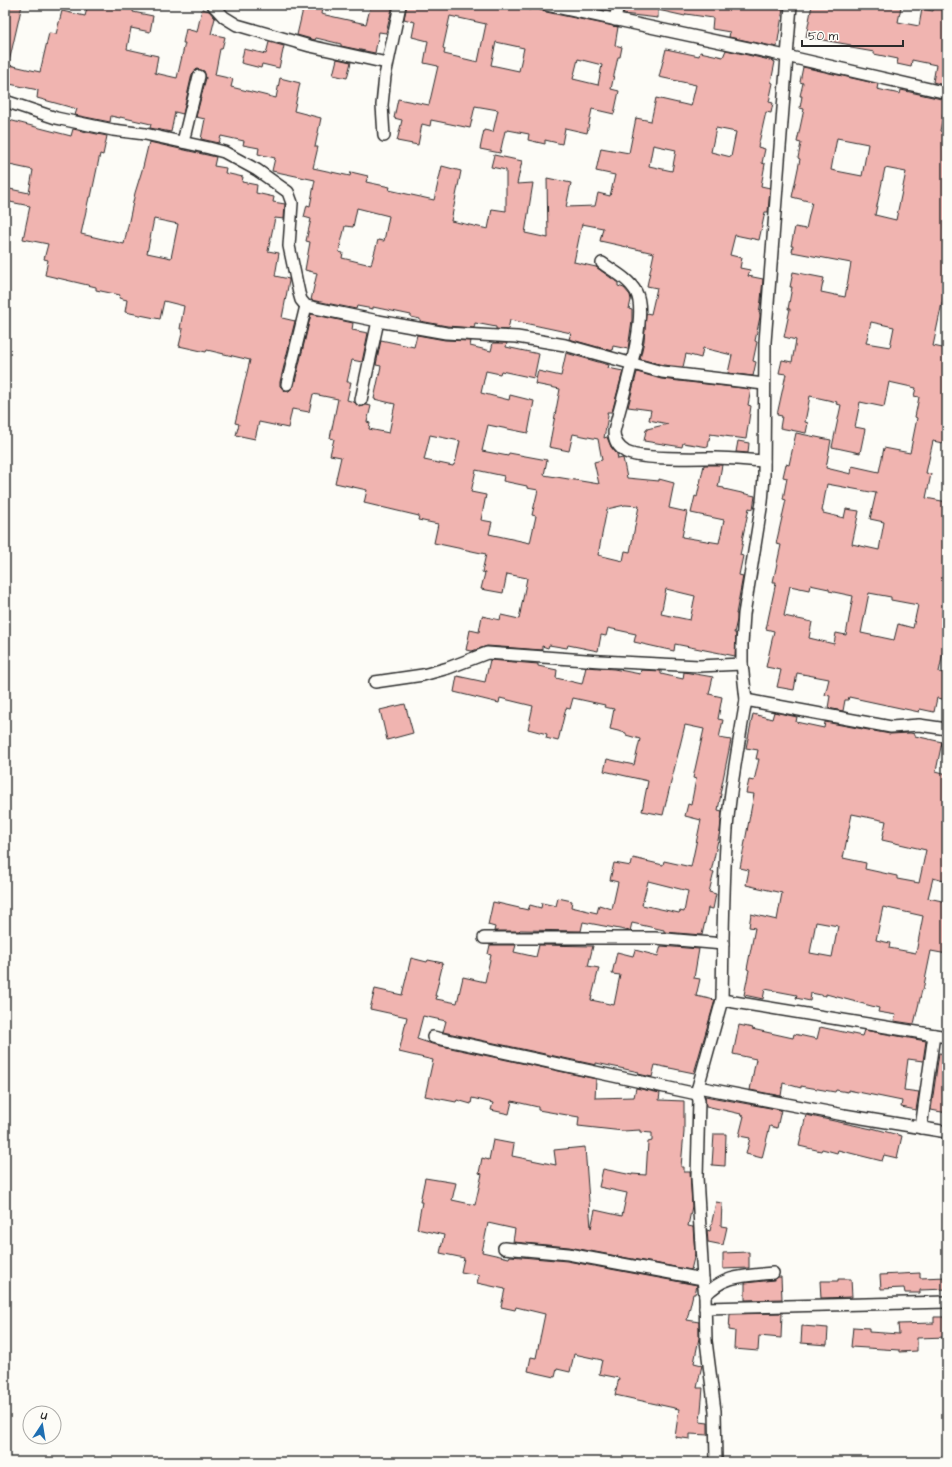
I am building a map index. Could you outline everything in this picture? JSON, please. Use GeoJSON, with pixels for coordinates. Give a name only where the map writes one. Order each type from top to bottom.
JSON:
{"type":"FeatureCollection","features":[{"type":"Feature","properties":{"kind":"street"},"geometry":{"type":"LineString","coordinates":[[213,5],[224,17],[237,25],[310,46],[388,63]]}},
{"type":"Feature","properties":{"kind":"street"},"geometry":{"type":"LineString","coordinates":[[384,136],[382,105],[388,63],[400,5]]}},
{"type":"Feature","properties":{"kind":"street"},"geometry":{"type":"LineString","coordinates":[[547,5],[786,56],[947,93]]}},
{"type":"Feature","properties":{"kind":"street"},"geometry":{"type":"LineString","coordinates":[[618,5],[619,21]]}},
{"type":"Feature","properties":{"kind":"street"},"geometry":{"type":"LineString","coordinates":[[716,1462],[715,1411],[706,1341],[697,1177],[699,1082],[722,1000],[727,828],[746,700],[738,665],[742,644],[744,614],[762,502],[764,461],[764,342],[791,5]]}},
{"type":"Feature","properties":{"kind":"street"},"geometry":{"type":"LineString","coordinates":[[184,142],[199,76]]}},
{"type":"Feature","properties":{"kind":"street"},"geometry":{"type":"LineString","coordinates":[[5,101],[56,118],[113,130],[145,134],[224,152],[257,170],[288,192],[292,203],[289,246],[299,293],[301,300],[306,306],[446,333],[517,337],[565,345],[662,372],[764,384]]}},
{"type":"Feature","properties":{"kind":"street"},"geometry":{"type":"LineString","coordinates":[[602,262],[629,283],[636,291],[639,300],[639,327],[632,364],[614,432],[614,439],[617,445],[627,452],[649,457],[717,458],[764,461]]}},
{"type":"Feature","properties":{"kind":"street"},"geometry":{"type":"LineString","coordinates":[[288,384],[306,306]]}},
{"type":"Feature","properties":{"kind":"street"},"geometry":{"type":"LineString","coordinates":[[361,400],[378,321]]}},
{"type":"Feature","properties":{"kind":"street"},"geometry":{"type":"LineString","coordinates":[[375,682],[423,675],[448,668],[487,653],[699,666],[738,665]]}},
{"type":"Feature","properties":{"kind":"street"},"geometry":{"type":"LineString","coordinates":[[746,700],[891,727],[919,725],[947,729]]}},
{"type":"Feature","properties":{"kind":"street"},"geometry":{"type":"LineString","coordinates":[[484,938],[655,938],[723,944]]}},
{"type":"Feature","properties":{"kind":"street"},"geometry":{"type":"LineString","coordinates":[[722,1000],[947,1037]]}},
{"type":"Feature","properties":{"kind":"street"},"geometry":{"type":"LineString","coordinates":[[921,1128],[934,1035]]}},
{"type":"Feature","properties":{"kind":"street"},"geometry":{"type":"LineString","coordinates":[[433,1037],[699,1082],[921,1128],[947,1132]]}},
{"type":"Feature","properties":{"kind":"street"},"geometry":{"type":"LineString","coordinates":[[504,1248],[568,1254],[703,1279]]}},
{"type":"Feature","properties":{"kind":"street"},"geometry":{"type":"LineString","coordinates":[[705,1302],[712,1288],[727,1279],[773,1273]]}},
{"type":"Feature","properties":{"kind":"street"},"geometry":{"type":"LineString","coordinates":[[705,1302],[947,1302]]}},
{"type":"Feature","properties":{"kind":"building"},"geometry":{"type":"Polygon","coordinates":[[[10,5],[22,5],[9,62],[5,62],[5,13],[8,14],[10,5]]]}},
{"type":"Feature","properties":{"kind":"building"},"geometry":{"type":"Polygon","coordinates":[[[88,5],[129,5],[134,6],[133,12],[153,16],[150,32],[131,28],[127,49],[158,56],[155,73],[177,78],[185,43],[183,43],[186,29],[197,32],[202,9],[209,11],[215,18],[211,34],[225,37],[222,49],[220,49],[215,75],[233,79],[231,87],[276,98],[280,78],[300,83],[294,111],[321,118],[315,147],[318,147],[313,168],[350,176],[351,172],[368,176],[366,182],[390,187],[389,190],[434,200],[442,166],[461,171],[451,221],[488,229],[492,209],[506,211],[506,170],[491,167],[494,155],[522,161],[517,184],[533,183],[525,233],[548,238],[547,178],[571,183],[566,207],[595,206],[598,193],[610,196],[615,175],[596,171],[601,148],[629,153],[636,118],[651,121],[656,98],[691,106],[696,85],[659,77],[666,49],[699,56],[700,52],[723,57],[726,50],[774,61],[771,82],[773,83],[769,102],[773,103],[771,113],[766,112],[758,147],[765,149],[762,163],[765,164],[761,186],[770,188],[768,212],[765,212],[759,240],[735,235],[730,255],[742,258],[740,268],[750,270],[748,276],[763,279],[759,313],[760,317],[755,341],[757,342],[753,361],[756,362],[753,376],[728,373],[732,355],[703,348],[701,358],[686,354],[683,367],[663,365],[640,359],[644,341],[646,313],[651,314],[657,288],[647,286],[654,253],[600,241],[603,228],[582,224],[574,262],[596,267],[618,283],[618,286],[624,288],[630,295],[631,300],[629,309],[632,310],[632,320],[628,349],[613,346],[612,351],[569,339],[571,333],[510,320],[508,330],[496,329],[496,327],[475,323],[474,328],[447,326],[420,321],[420,319],[411,317],[411,315],[373,307],[373,309],[357,306],[356,309],[311,300],[317,273],[305,270],[310,242],[306,241],[311,219],[304,217],[307,205],[310,206],[315,180],[272,171],[275,158],[258,154],[259,148],[243,145],[244,141],[221,136],[219,143],[201,139],[205,119],[196,117],[206,78],[204,71],[197,69],[192,74],[183,114],[175,112],[171,132],[150,128],[151,124],[120,117],[111,116],[110,122],[75,115],[77,109],[37,98],[38,90],[5,83],[5,64],[40,72],[49,33],[56,34],[62,11],[85,16],[88,5]],[[716,128],[711,152],[731,157],[736,132],[716,128]],[[653,145],[649,166],[672,171],[676,150],[653,145]],[[357,208],[353,227],[345,226],[339,252],[343,253],[342,258],[371,265],[378,240],[384,241],[389,216],[357,208]]]}},
{"type":"Feature","properties":{"kind":"building"},"geometry":{"type":"Polygon","coordinates":[[[304,5],[322,8],[321,14],[366,24],[371,5],[393,5],[386,33],[379,32],[375,53],[341,46],[341,44],[316,38],[315,40],[297,35],[304,5]]]}},
{"type":"Feature","properties":{"kind":"building"},"geometry":{"type":"Polygon","coordinates":[[[407,5],[508,5],[530,10],[531,7],[546,12],[618,27],[615,45],[622,47],[620,57],[618,57],[611,89],[619,91],[614,114],[592,109],[587,133],[565,128],[562,144],[545,140],[545,144],[528,140],[529,134],[508,130],[505,131],[500,153],[480,149],[484,130],[493,132],[498,110],[475,106],[470,128],[431,120],[430,126],[422,124],[418,145],[397,141],[402,120],[394,118],[398,99],[429,105],[438,66],[424,63],[428,41],[412,37],[415,22],[404,19],[407,5]],[[450,16],[443,48],[445,49],[444,54],[478,62],[486,24],[450,16]],[[496,42],[491,65],[519,71],[524,48],[496,42]],[[578,59],[573,79],[598,85],[602,65],[578,59]]]}},
{"type":"Feature","properties":{"kind":"building"},"geometry":{"type":"Polygon","coordinates":[[[581,5],[611,5],[610,11],[581,5]]]}},
{"type":"Feature","properties":{"kind":"building"},"geometry":{"type":"Polygon","coordinates":[[[625,5],[764,5],[783,9],[777,47],[729,37],[730,32],[712,29],[713,18],[686,14],[685,16],[658,10],[658,18],[623,14],[625,5]]]}},
{"type":"Feature","properties":{"kind":"building"},"geometry":{"type":"Polygon","coordinates":[[[812,5],[890,5],[901,7],[898,22],[919,26],[922,9],[933,11],[934,5],[947,5],[947,86],[933,82],[936,65],[912,60],[911,67],[897,64],[898,59],[874,54],[874,52],[851,48],[851,45],[806,37],[812,5]]]}},
{"type":"Feature","properties":{"kind":"building"},"geometry":{"type":"Polygon","coordinates":[[[269,42],[284,46],[279,68],[262,64],[261,68],[241,63],[244,49],[266,54],[269,42]]]}},
{"type":"Feature","properties":{"kind":"building"},"geometry":{"type":"Polygon","coordinates":[[[337,59],[351,62],[347,78],[333,75],[337,59]]]}},
{"type":"Feature","properties":{"kind":"building"},"geometry":{"type":"Polygon","coordinates":[[[803,67],[878,84],[877,89],[900,94],[901,90],[946,100],[940,131],[947,133],[947,186],[945,195],[947,195],[947,289],[945,289],[933,346],[947,349],[944,371],[947,373],[947,444],[933,441],[926,473],[931,474],[926,498],[947,502],[947,649],[944,648],[939,672],[947,674],[947,700],[937,698],[934,712],[920,709],[919,712],[849,697],[848,700],[845,700],[843,711],[828,708],[830,696],[825,695],[829,679],[797,673],[794,690],[777,687],[781,670],[766,667],[774,631],[766,629],[776,582],[773,582],[781,545],[776,544],[786,500],[783,499],[787,478],[783,477],[786,464],[789,465],[796,433],[831,440],[826,468],[851,474],[852,466],[879,472],[884,448],[910,453],[917,418],[915,417],[919,397],[914,396],[916,388],[889,382],[884,407],[860,402],[855,427],[865,429],[860,453],[832,447],[841,405],[836,404],[837,402],[810,396],[805,422],[808,423],[806,433],[780,428],[782,416],[777,415],[786,374],[779,373],[782,360],[792,362],[796,340],[784,337],[790,309],[788,309],[793,272],[824,278],[821,292],[845,297],[851,263],[792,252],[793,246],[791,246],[795,227],[806,229],[812,202],[792,197],[800,159],[798,158],[801,143],[797,142],[804,109],[800,108],[802,96],[800,96],[803,83],[800,82],[803,67]],[[837,138],[831,170],[862,176],[868,144],[837,138]],[[885,168],[875,215],[896,220],[906,172],[885,168]],[[871,322],[866,343],[890,347],[894,327],[871,322]],[[827,484],[822,511],[823,513],[844,518],[846,509],[859,511],[852,544],[879,550],[884,522],[870,519],[876,493],[827,484]],[[810,585],[809,590],[790,586],[784,616],[812,622],[809,638],[834,644],[836,633],[846,635],[853,596],[810,585]],[[869,593],[861,633],[894,640],[898,624],[913,628],[918,605],[891,600],[891,597],[869,593]]]}},
{"type":"Feature","properties":{"kind":"building"},"geometry":{"type":"Polygon","coordinates":[[[5,119],[71,136],[73,129],[107,136],[103,155],[100,154],[81,234],[124,244],[135,193],[149,142],[216,157],[214,166],[226,168],[225,173],[243,177],[242,182],[257,185],[256,193],[274,197],[273,202],[285,204],[284,219],[275,218],[268,251],[279,253],[275,276],[289,279],[282,318],[295,321],[280,386],[285,391],[289,391],[294,386],[311,314],[353,323],[352,330],[368,333],[362,362],[352,360],[347,382],[351,382],[347,400],[354,402],[360,407],[366,405],[371,406],[367,422],[370,423],[369,429],[389,433],[395,404],[374,399],[381,366],[376,365],[381,340],[414,347],[417,335],[445,340],[471,341],[470,346],[491,351],[493,343],[507,343],[506,347],[539,354],[534,378],[501,371],[500,374],[486,371],[481,393],[509,400],[510,395],[534,401],[528,433],[488,425],[482,451],[508,456],[509,453],[547,460],[544,475],[599,484],[594,462],[602,460],[598,439],[573,434],[569,451],[549,447],[560,389],[535,384],[538,371],[561,376],[566,353],[609,365],[608,368],[623,371],[612,412],[607,412],[608,416],[604,438],[607,437],[611,447],[617,454],[618,459],[623,458],[627,478],[659,481],[659,479],[674,483],[669,508],[687,512],[682,537],[719,543],[724,520],[691,513],[695,496],[697,497],[704,465],[722,465],[718,487],[755,496],[753,509],[749,508],[740,555],[743,556],[739,575],[743,576],[734,633],[736,633],[735,656],[675,644],[674,651],[634,642],[636,634],[608,628],[606,636],[601,635],[598,651],[568,645],[567,648],[549,645],[548,648],[542,646],[542,650],[487,646],[472,651],[466,650],[470,630],[479,632],[482,616],[500,620],[501,615],[519,619],[527,578],[507,574],[503,593],[481,589],[485,573],[482,572],[486,554],[434,543],[438,524],[418,520],[419,516],[364,503],[367,490],[335,483],[341,457],[330,455],[334,439],[330,438],[338,399],[313,394],[309,412],[292,409],[288,428],[259,422],[255,439],[236,435],[239,424],[235,423],[250,360],[207,350],[206,352],[179,346],[183,329],[180,329],[184,306],[164,301],[160,319],[125,312],[127,300],[119,298],[120,295],[96,290],[96,287],[45,275],[48,260],[44,259],[48,244],[23,239],[30,206],[5,201],[5,188],[29,193],[33,170],[5,164],[5,119]],[[154,219],[147,253],[171,258],[178,224],[154,219]],[[430,435],[424,460],[453,466],[455,464],[460,441],[430,435]],[[476,470],[471,492],[486,495],[481,520],[492,522],[489,534],[530,543],[536,516],[532,515],[538,490],[503,481],[504,476],[476,470]],[[625,505],[607,509],[598,555],[623,561],[625,551],[630,552],[639,506],[625,505]],[[666,589],[661,614],[690,620],[695,596],[666,589]]]}},
{"type":"Feature","properties":{"kind":"building"},"geometry":{"type":"Polygon","coordinates":[[[637,372],[661,379],[751,389],[748,405],[751,406],[746,439],[710,434],[708,447],[683,443],[682,447],[644,441],[647,429],[668,424],[649,420],[651,410],[628,407],[637,372]]]}},
{"type":"Feature","properties":{"kind":"building"},"geometry":{"type":"Polygon","coordinates":[[[738,441],[749,443],[748,453],[736,452],[738,441]]]}},
{"type":"Feature","properties":{"kind":"building"},"geometry":{"type":"Polygon","coordinates":[[[490,660],[538,664],[538,666],[557,670],[556,678],[582,684],[586,667],[614,669],[640,674],[641,670],[661,671],[661,674],[683,679],[684,672],[713,677],[709,694],[722,697],[718,719],[723,720],[719,738],[731,740],[720,794],[718,810],[722,811],[720,831],[711,872],[714,872],[709,892],[716,894],[713,909],[708,908],[702,935],[664,932],[664,930],[632,923],[630,931],[583,922],[581,931],[494,931],[495,927],[488,925],[493,902],[528,910],[530,905],[541,908],[542,903],[556,906],[558,898],[572,901],[571,907],[597,913],[599,905],[612,909],[618,882],[610,880],[614,863],[631,866],[633,858],[663,865],[664,861],[691,867],[701,820],[685,816],[688,804],[691,805],[696,779],[693,778],[704,729],[685,725],[663,815],[642,811],[648,781],[604,771],[607,759],[634,765],[640,739],[626,735],[626,733],[610,729],[614,709],[604,707],[605,705],[573,698],[570,709],[566,708],[558,741],[546,738],[547,734],[528,729],[533,706],[500,698],[499,703],[454,692],[457,676],[485,682],[490,660]],[[648,881],[642,905],[679,913],[680,911],[684,912],[688,891],[648,881]]]}},
{"type":"Feature","properties":{"kind":"building"},"geometry":{"type":"Polygon","coordinates":[[[405,704],[413,733],[387,740],[380,710],[405,704]]]}},
{"type":"Feature","properties":{"kind":"building"},"geometry":{"type":"Polygon","coordinates":[[[774,712],[797,717],[796,722],[824,728],[825,722],[890,734],[910,733],[915,734],[915,736],[942,742],[936,771],[947,774],[947,882],[933,878],[928,898],[947,902],[947,954],[931,951],[914,1024],[894,1021],[896,1015],[878,1012],[879,1008],[826,994],[826,996],[811,993],[810,1001],[796,998],[797,995],[765,989],[763,999],[744,995],[749,970],[747,969],[755,928],[749,927],[751,914],[777,920],[782,893],[746,885],[749,870],[740,868],[754,794],[746,793],[749,780],[754,781],[759,759],[756,759],[758,750],[746,748],[753,714],[772,719],[774,712]],[[852,814],[843,858],[866,863],[865,869],[897,876],[897,879],[919,883],[926,850],[882,840],[886,821],[852,814]],[[883,907],[876,940],[890,943],[889,948],[916,953],[923,916],[883,907]],[[816,922],[810,953],[832,957],[838,926],[816,922]]]}},
{"type":"Feature","properties":{"kind":"building"},"geometry":{"type":"Polygon","coordinates":[[[490,945],[516,945],[514,952],[536,957],[539,945],[593,946],[588,966],[599,968],[591,1000],[614,1005],[620,975],[612,974],[617,952],[633,956],[635,950],[658,956],[661,946],[699,949],[694,978],[700,979],[696,996],[715,1000],[694,1073],[655,1065],[652,1077],[638,1074],[639,1072],[596,1063],[596,1065],[443,1032],[446,1021],[423,1016],[417,1039],[432,1044],[596,1079],[595,1098],[634,1097],[636,1088],[660,1093],[659,1100],[684,1101],[684,1132],[681,1167],[684,1167],[684,1172],[690,1172],[692,1206],[688,1226],[693,1227],[695,1254],[691,1270],[569,1247],[513,1242],[515,1229],[488,1223],[482,1252],[509,1258],[510,1256],[567,1261],[697,1285],[695,1294],[693,1294],[687,1320],[699,1322],[699,1338],[694,1363],[702,1365],[697,1388],[703,1388],[700,1422],[708,1423],[708,1435],[690,1434],[690,1439],[675,1437],[679,1409],[615,1395],[619,1378],[599,1374],[602,1360],[574,1354],[570,1372],[557,1369],[555,1377],[528,1371],[531,1357],[536,1358],[545,1314],[516,1307],[515,1310],[501,1307],[505,1289],[477,1283],[479,1275],[461,1272],[464,1258],[440,1253],[444,1235],[417,1229],[422,1202],[420,1202],[425,1178],[456,1183],[452,1200],[475,1205],[482,1174],[479,1173],[482,1158],[489,1160],[493,1140],[514,1144],[512,1156],[556,1165],[554,1150],[585,1147],[591,1228],[595,1210],[622,1216],[627,1193],[599,1187],[603,1169],[632,1175],[646,1175],[648,1142],[652,1141],[652,1133],[640,1132],[640,1130],[623,1131],[578,1126],[579,1117],[538,1110],[538,1107],[512,1101],[509,1114],[491,1110],[493,1103],[472,1098],[471,1104],[457,1100],[456,1102],[425,1096],[433,1060],[399,1052],[407,1017],[370,1009],[375,989],[402,995],[411,958],[427,962],[428,960],[443,963],[435,996],[437,996],[436,999],[457,1003],[463,977],[485,982],[491,955],[488,954],[490,945]]]}},
{"type":"Feature","properties":{"kind":"building"},"geometry":{"type":"Polygon","coordinates":[[[739,1025],[793,1038],[794,1034],[817,1039],[820,1027],[862,1036],[864,1030],[926,1041],[923,1061],[908,1059],[904,1090],[919,1092],[916,1110],[901,1107],[902,1101],[848,1090],[848,1092],[836,1090],[835,1092],[801,1086],[801,1088],[783,1083],[781,1096],[750,1090],[756,1059],[733,1054],[739,1025]]]}},
{"type":"Feature","properties":{"kind":"building"},"geometry":{"type":"Polygon","coordinates":[[[939,1053],[947,1054],[947,1113],[931,1110],[939,1053]]]}},
{"type":"Feature","properties":{"kind":"building"},"geometry":{"type":"Polygon","coordinates":[[[705,1096],[781,1110],[777,1128],[770,1126],[762,1158],[746,1154],[750,1138],[739,1136],[744,1116],[706,1106],[705,1096]]]}},
{"type":"Feature","properties":{"kind":"building"},"geometry":{"type":"Polygon","coordinates":[[[806,1115],[872,1128],[902,1136],[897,1158],[884,1155],[882,1161],[838,1150],[837,1153],[822,1149],[821,1151],[799,1146],[806,1115]]]}},
{"type":"Feature","properties":{"kind":"building"},"geometry":{"type":"Polygon","coordinates":[[[714,1134],[726,1134],[725,1166],[712,1165],[714,1134]]]}},
{"type":"Feature","properties":{"kind":"building"},"geometry":{"type":"Polygon","coordinates":[[[716,1202],[722,1203],[721,1226],[727,1227],[723,1245],[708,1242],[707,1230],[710,1231],[716,1202]]]}},
{"type":"Feature","properties":{"kind":"building"},"geometry":{"type":"Polygon","coordinates":[[[749,1252],[749,1268],[723,1269],[723,1253],[749,1252]]]}},
{"type":"Feature","properties":{"kind":"building"},"geometry":{"type":"Polygon","coordinates":[[[920,1273],[920,1278],[947,1277],[947,1289],[920,1290],[920,1293],[905,1293],[904,1288],[881,1289],[880,1275],[920,1273]]]}},
{"type":"Feature","properties":{"kind":"building"},"geometry":{"type":"Polygon","coordinates":[[[781,1277],[782,1299],[745,1300],[745,1283],[774,1280],[781,1277]]]}},
{"type":"Feature","properties":{"kind":"building"},"geometry":{"type":"Polygon","coordinates":[[[838,1279],[851,1279],[852,1297],[821,1298],[820,1281],[838,1281],[838,1279]]]}},
{"type":"Feature","properties":{"kind":"building"},"geometry":{"type":"Polygon","coordinates":[[[782,1313],[781,1338],[759,1336],[758,1351],[734,1349],[735,1331],[729,1330],[730,1314],[782,1313]]]}},
{"type":"Feature","properties":{"kind":"building"},"geometry":{"type":"Polygon","coordinates":[[[934,1317],[947,1317],[947,1337],[917,1338],[917,1351],[899,1352],[899,1350],[851,1347],[853,1327],[869,1328],[869,1332],[899,1334],[898,1324],[934,1323],[934,1317]]]}},
{"type":"Feature","properties":{"kind":"building"},"geometry":{"type":"Polygon","coordinates":[[[802,1326],[828,1328],[827,1345],[801,1343],[802,1326]]]}}]}
